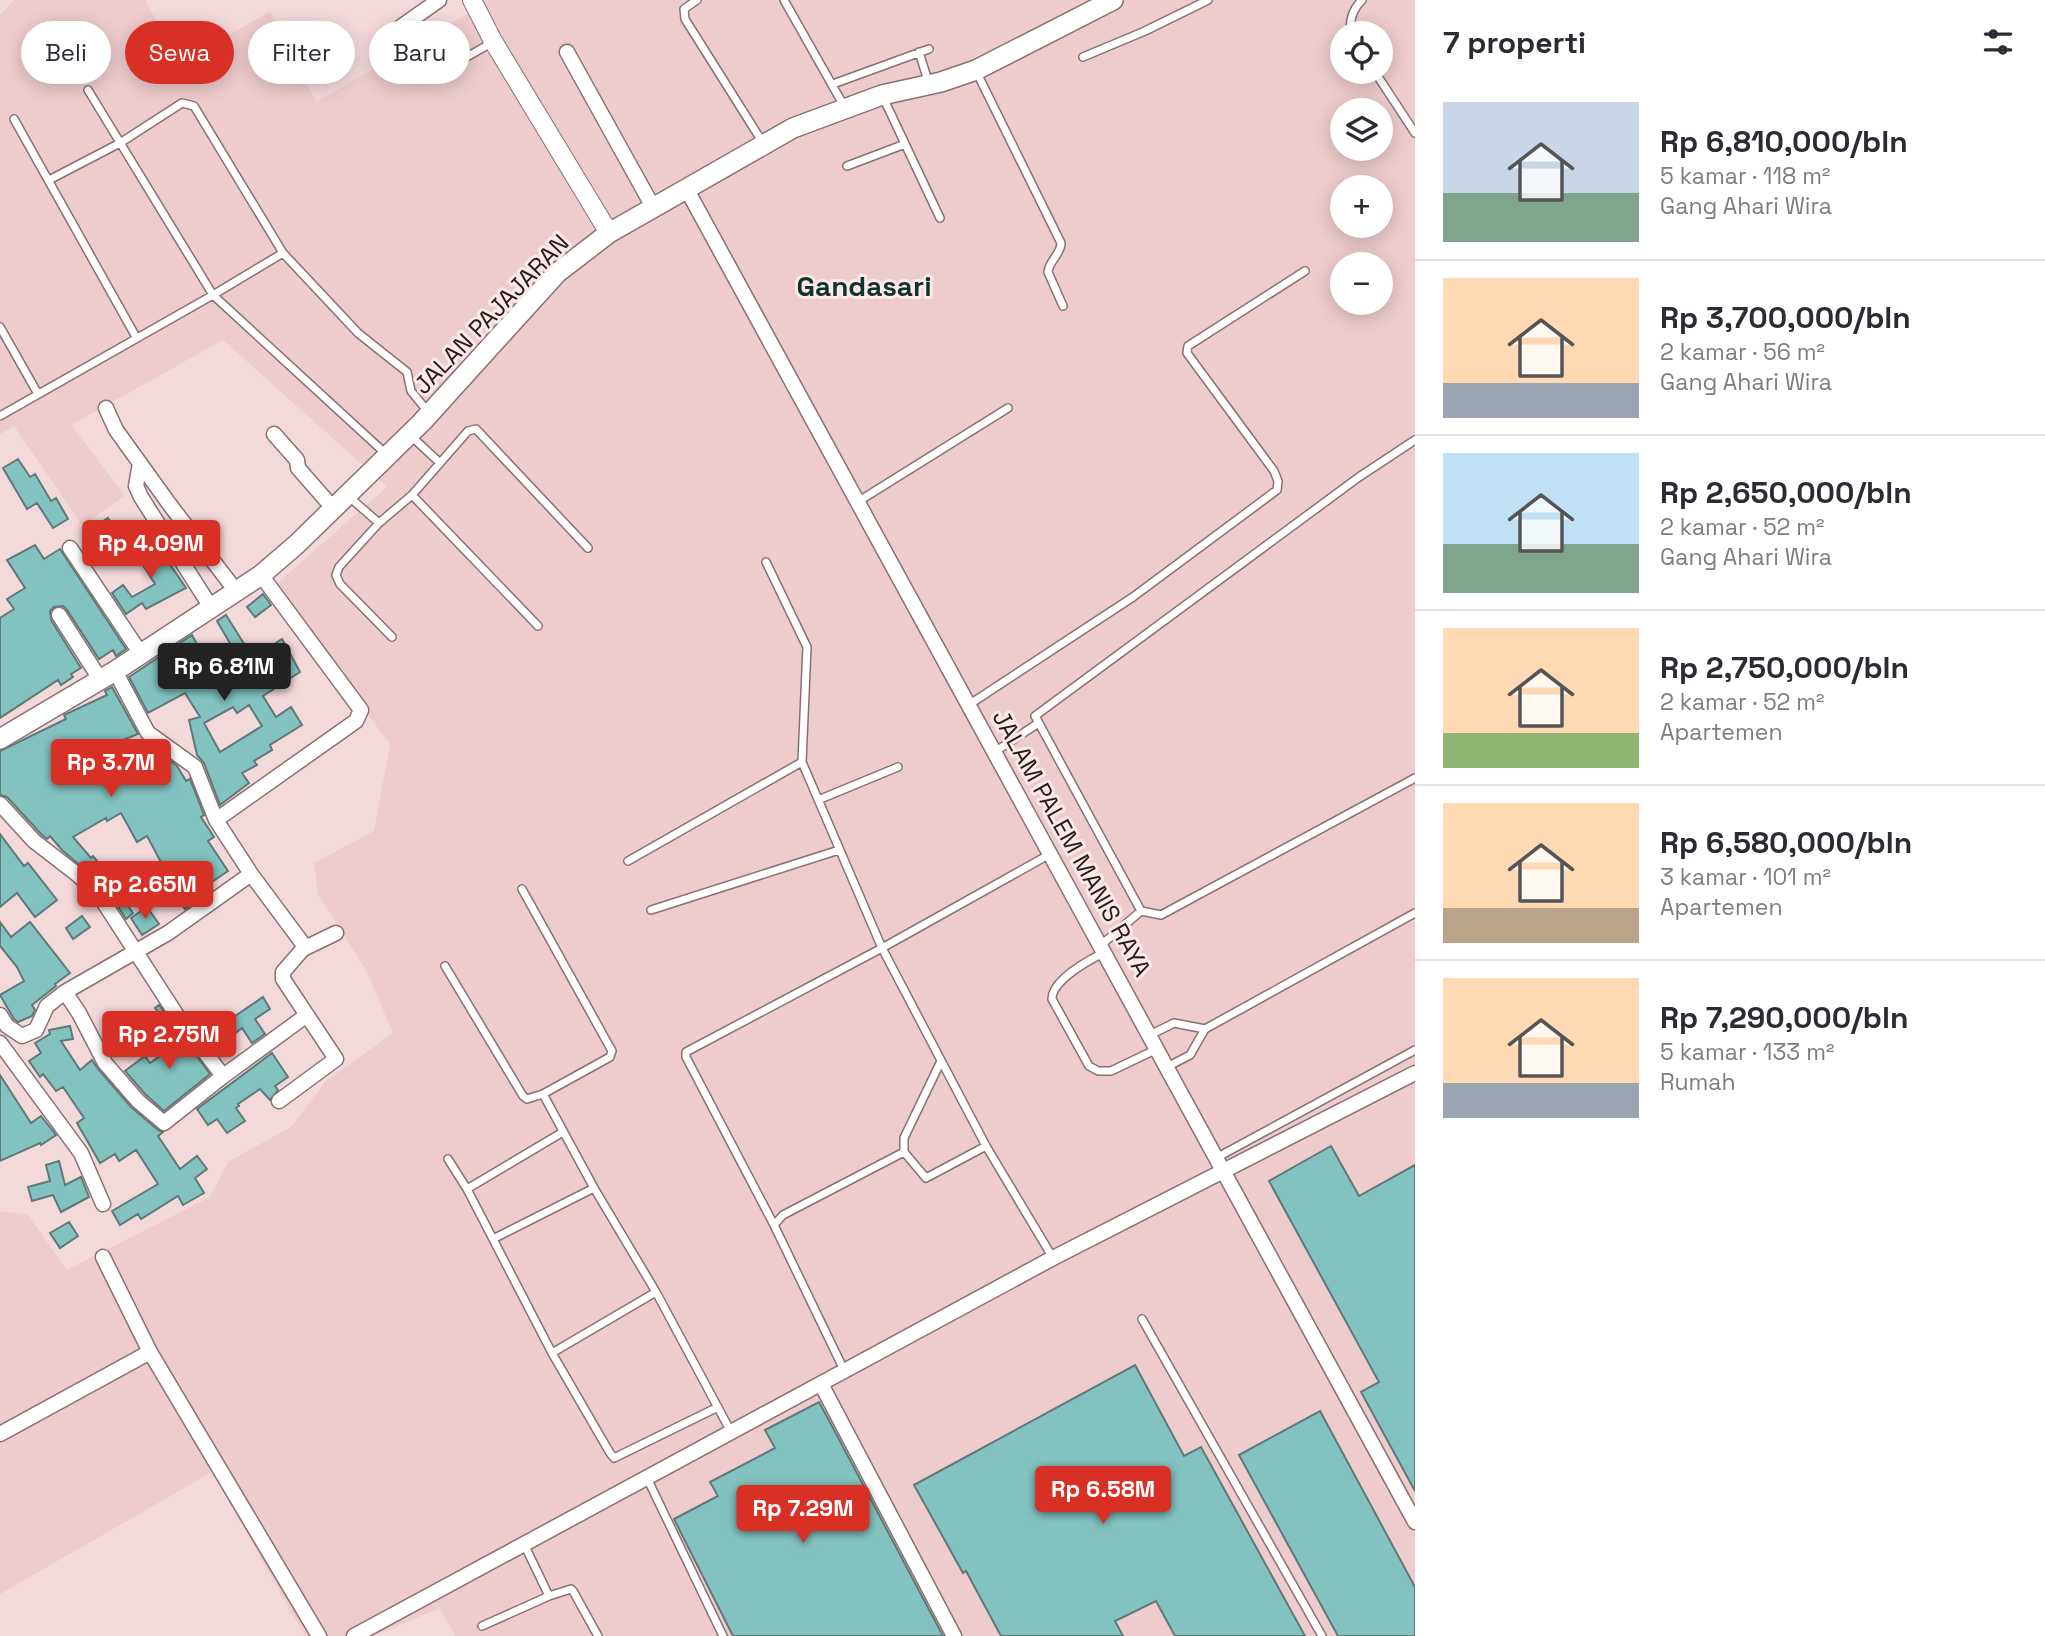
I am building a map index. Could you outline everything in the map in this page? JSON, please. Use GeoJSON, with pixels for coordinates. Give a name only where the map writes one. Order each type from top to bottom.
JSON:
{"type":"FeatureCollection","features":[{"type":"Feature","properties":{"kind":"main road","name":"JALAN PAJAJARAN"},"geometry":{"type":"LineString","coordinates":[[0,739],[108,675],[261,575],[388,456],[557,273],[609,233],[793,128],[882,95],[929,85],[976,70],[1113,0]]}},
{"type":"Feature","properties":{"kind":"street"},"geometry":{"type":"LineString","coordinates":[[410,21],[439,0]]}},
{"type":"Feature","properties":{"kind":"street"},"geometry":{"type":"LineString","coordinates":[[472,0],[493,41],[609,233]]}},
{"type":"Feature","properties":{"kind":"street"},"geometry":{"type":"LineString","coordinates":[[567,52],[653,207]]}},
{"type":"Feature","properties":{"kind":"street","name":"JALAM PALEM MANIS RAYA"},"geometry":{"type":"LineString","coordinates":[[686,188],[1052,853],[1415,1522]]}},
{"type":"Feature","properties":{"kind":"street"},"geometry":{"type":"LineString","coordinates":[[106,408],[116,430],[236,591]]}},
{"type":"Feature","properties":{"kind":"street"},"geometry":{"type":"LineString","coordinates":[[274,434],[296,460],[298,468],[340,501]]}},
{"type":"Feature","properties":{"kind":"street"},"geometry":{"type":"LineString","coordinates":[[140,463],[136,486],[141,498],[212,609]]}},
{"type":"Feature","properties":{"kind":"street"},"geometry":{"type":"LineString","coordinates":[[71,548],[141,654]]}},
{"type":"Feature","properties":{"kind":"street"},"geometry":{"type":"LineString","coordinates":[[216,820],[356,721],[361,710],[261,575]]}},
{"type":"Feature","properties":{"kind":"street"},"geometry":{"type":"LineString","coordinates":[[58,615],[108,675],[148,733],[195,766],[216,820],[251,874],[302,942],[303,948]]}},
{"type":"Feature","properties":{"kind":"street"},"geometry":{"type":"LineString","coordinates":[[0,804],[34,841],[99,895],[178,1017],[223,1076]]}},
{"type":"Feature","properties":{"kind":"street"},"geometry":{"type":"LineString","coordinates":[[0,1015],[13,1032],[22,1036],[36,1030],[47,1006],[65,992],[168,933],[251,874]]}},
{"type":"Feature","properties":{"kind":"street"},"geometry":{"type":"LineString","coordinates":[[279,1101],[336,1061],[283,972],[303,948],[336,933]]}},
{"type":"Feature","properties":{"kind":"street"},"geometry":{"type":"LineString","coordinates":[[65,992],[105,1063],[160,1122],[167,1121],[223,1076],[307,1016]]}},
{"type":"Feature","properties":{"kind":"street"},"geometry":{"type":"LineString","coordinates":[[0,1043],[81,1153],[103,1204]]}},
{"type":"Feature","properties":{"kind":"street"},"geometry":{"type":"LineString","coordinates":[[354,1636],[1053,1258],[1219,1164],[1415,1073]]}},
{"type":"Feature","properties":{"kind":"street"},"geometry":{"type":"LineString","coordinates":[[103,1257],[150,1352],[319,1636]]}},
{"type":"Feature","properties":{"kind":"street"},"geometry":{"type":"LineString","coordinates":[[0,1434],[150,1352]]}},
{"type":"Feature","properties":{"kind":"street"},"geometry":{"type":"LineString","coordinates":[[821,1384],[954,1636]]}},
{"type":"Feature","properties":{"kind":"lane"},"geometry":{"type":"LineString","coordinates":[[697,0],[684,9],[685,19],[763,143]]}},
{"type":"Feature","properties":{"kind":"lane"},"geometry":{"type":"LineString","coordinates":[[784,0],[845,107]]}},
{"type":"Feature","properties":{"kind":"lane"},"geometry":{"type":"LineString","coordinates":[[1083,57],[1208,0]]}},
{"type":"Feature","properties":{"kind":"lane"},"geometry":{"type":"LineString","coordinates":[[1352,21],[1362,0]]}},
{"type":"Feature","properties":{"kind":"lane"},"geometry":{"type":"LineString","coordinates":[[470,55],[493,41]]}},
{"type":"Feature","properties":{"kind":"lane"},"geometry":{"type":"LineString","coordinates":[[833,84],[929,49]]}},
{"type":"Feature","properties":{"kind":"lane"},"geometry":{"type":"LineString","coordinates":[[919,52],[929,85]]}},
{"type":"Feature","properties":{"kind":"lane"},"geometry":{"type":"LineString","coordinates":[[976,70],[1060,243],[1060,251],[1051,262],[1048,272],[1063,306]]}},
{"type":"Feature","properties":{"kind":"lane"},"geometry":{"type":"LineString","coordinates":[[1383,84],[1415,133]]}},
{"type":"Feature","properties":{"kind":"lane"},"geometry":{"type":"LineString","coordinates":[[88,90],[213,295],[388,456]]}},
{"type":"Feature","properties":{"kind":"lane"},"geometry":{"type":"LineString","coordinates":[[882,95],[940,218]]}},
{"type":"Feature","properties":{"kind":"lane"},"geometry":{"type":"LineString","coordinates":[[48,180],[120,143],[182,103],[194,106],[283,253],[358,332],[407,372],[411,391],[429,414]]}},
{"type":"Feature","properties":{"kind":"lane"},"geometry":{"type":"LineString","coordinates":[[14,119],[136,337]]}},
{"type":"Feature","properties":{"kind":"lane"},"geometry":{"type":"LineString","coordinates":[[847,166],[905,144]]}},
{"type":"Feature","properties":{"kind":"lane"},"geometry":{"type":"LineString","coordinates":[[0,416],[283,253]]}},
{"type":"Feature","properties":{"kind":"lane"},"geometry":{"type":"LineString","coordinates":[[970,704],[1133,597],[1277,490],[1278,481],[1274,471],[1187,352],[1188,346],[1305,271]]}},
{"type":"Feature","properties":{"kind":"lane"},"geometry":{"type":"LineString","coordinates":[[0,327],[38,394]]}},
{"type":"Feature","properties":{"kind":"lane"},"geometry":{"type":"LineString","coordinates":[[859,501],[1008,408]]}},
{"type":"Feature","properties":{"kind":"lane"},"geometry":{"type":"LineString","coordinates":[[392,637],[340,584],[336,575],[339,567],[379,523],[412,495],[468,431],[476,429],[588,548]]}},
{"type":"Feature","properties":{"kind":"lane"},"geometry":{"type":"LineString","coordinates":[[409,434],[440,463]]}},
{"type":"Feature","properties":{"kind":"lane"},"geometry":{"type":"LineString","coordinates":[[1415,440],[1359,477],[1035,716],[1141,911],[1161,915],[1415,778]]}},
{"type":"Feature","properties":{"kind":"lane"},"geometry":{"type":"LineString","coordinates":[[412,495],[538,626]]}},
{"type":"Feature","properties":{"kind":"lane"},"geometry":{"type":"LineString","coordinates":[[340,501],[379,523]]}},
{"type":"Feature","properties":{"kind":"lane"},"geometry":{"type":"LineString","coordinates":[[766,562],[807,647],[802,762],[882,948],[986,1146],[1053,1258]]}},
{"type":"Feature","properties":{"kind":"lane"},"geometry":{"type":"LineString","coordinates":[[996,751],[1037,724]]}},
{"type":"Feature","properties":{"kind":"lane"},"geometry":{"type":"LineString","coordinates":[[628,861],[802,762]]}},
{"type":"Feature","properties":{"kind":"lane"},"geometry":{"type":"LineString","coordinates":[[818,800],[898,767]]}},
{"type":"Feature","properties":{"kind":"lane"},"geometry":{"type":"LineString","coordinates":[[650,909],[839,850]]}},
{"type":"Feature","properties":{"kind":"lane"},"geometry":{"type":"LineString","coordinates":[[844,1371],[774,1225],[686,1057],[686,1052],[882,948],[1052,853]]}},
{"type":"Feature","properties":{"kind":"lane"},"geometry":{"type":"LineString","coordinates":[[446,966],[527,1099],[543,1094],[610,1057],[612,1051],[522,889]]}},
{"type":"Feature","properties":{"kind":"lane"},"geometry":{"type":"LineString","coordinates":[[1141,911],[1103,948],[1064,978],[1052,993],[1052,999],[1089,1066],[1098,1072],[1111,1071],[1154,1042],[1174,1023],[1205,1029]]}},
{"type":"Feature","properties":{"kind":"lane"},"geometry":{"type":"LineString","coordinates":[[1167,1067],[1190,1055],[1205,1029],[1415,913]]}},
{"type":"Feature","properties":{"kind":"lane"},"geometry":{"type":"LineString","coordinates":[[1219,1164],[1415,1051]]}},
{"type":"Feature","properties":{"kind":"lane"},"geometry":{"type":"LineString","coordinates":[[941,1061],[904,1138],[904,1152],[926,1178],[986,1146]]}},
{"type":"Feature","properties":{"kind":"lane"},"geometry":{"type":"LineString","coordinates":[[543,1094],[732,1432]]}},
{"type":"Feature","properties":{"kind":"lane"},"geometry":{"type":"LineString","coordinates":[[467,1189],[563,1132]]}},
{"type":"Feature","properties":{"kind":"lane"},"geometry":{"type":"LineString","coordinates":[[774,1225],[783,1215],[904,1152]]}},
{"type":"Feature","properties":{"kind":"lane"},"geometry":{"type":"LineString","coordinates":[[448,1159],[467,1189],[552,1353],[614,1458],[718,1407]]}},
{"type":"Feature","properties":{"kind":"lane"},"geometry":{"type":"LineString","coordinates":[[493,1239],[594,1188]]}},
{"type":"Feature","properties":{"kind":"lane"},"geometry":{"type":"LineString","coordinates":[[552,1353],[656,1292]]}},
{"type":"Feature","properties":{"kind":"lane"},"geometry":{"type":"LineString","coordinates":[[1142,1319],[1322,1636]]}},
{"type":"Feature","properties":{"kind":"lane"},"geometry":{"type":"LineString","coordinates":[[647,1478],[723,1636]]}},
{"type":"Feature","properties":{"kind":"lane"},"geometry":{"type":"LineString","coordinates":[[524,1544],[549,1596]]}},
{"type":"Feature","properties":{"kind":"lane"},"geometry":{"type":"LineString","coordinates":[[482,1626],[566,1590],[573,1591],[598,1636]]}},
{"type":"Feature","properties":{"kind":"shaded area"},"geometry":{"type":"Polygon","coordinates":[[[14,0],[145,0],[156,21],[125,21],[125,84],[234,84],[234,32],[248,24],[248,84],[307,84],[316,102],[347,84],[355,84],[355,79],[369,71],[369,84],[470,84],[470,21],[455,21],[476,9],[471,0],[1415,0],[1415,1636],[455,1636],[440,1608],[373,1636],[305,1636],[212,1472],[0,1594],[0,1211],[28,1215],[67,1270],[210,1197],[228,1162],[291,1127],[325,1082],[393,1033],[366,970],[318,894],[314,863],[374,831],[390,744],[273,587],[387,487],[223,340],[71,425],[125,496],[82,525],[14,426],[0,434],[0,15],[14,0]]]}},
{"type":"Feature","properties":{"kind":"shaded area"},"geometry":{"type":"Polygon","coordinates":[[[270,11],[275,21],[253,21],[270,11]]]}},
{"type":"Feature","properties":{"kind":"building"},"geometry":{"type":"Polygon","coordinates":[[[18,459],[30,477],[35,474],[51,501],[56,498],[68,519],[53,528],[37,503],[27,509],[3,468],[18,459]]]}},
{"type":"Feature","properties":{"kind":"building"},"geometry":{"type":"Polygon","coordinates":[[[108,518],[128,550],[113,559],[94,527],[108,518]]]}},
{"type":"Feature","properties":{"kind":"building"},"geometry":{"type":"Polygon","coordinates":[[[148,538],[155,549],[158,547],[186,588],[146,609],[142,603],[126,614],[112,593],[123,585],[132,597],[155,584],[132,548],[148,538]]]}},
{"type":"Feature","properties":{"kind":"building"},"geometry":{"type":"Polygon","coordinates":[[[35,545],[44,559],[60,549],[126,649],[116,656],[113,650],[99,659],[67,610],[63,606],[54,607],[50,611],[51,620],[81,668],[61,685],[58,680],[0,718],[0,618],[14,609],[7,599],[25,588],[7,560],[35,545]]]}},
{"type":"Feature","properties":{"kind":"building"},"geometry":{"type":"Polygon","coordinates":[[[263,594],[271,605],[255,617],[247,607],[263,594]]]}},
{"type":"Feature","properties":{"kind":"building"},"geometry":{"type":"Polygon","coordinates":[[[226,615],[253,658],[282,639],[300,672],[263,696],[276,717],[291,707],[302,725],[270,745],[272,750],[254,761],[257,765],[242,773],[249,783],[220,805],[204,763],[197,755],[189,720],[200,717],[185,693],[148,713],[129,677],[192,635],[206,661],[231,645],[217,621],[226,615]],[[249,705],[237,713],[233,707],[204,723],[220,752],[262,726],[249,705]]]}},
{"type":"Feature","properties":{"kind":"building"},"geometry":{"type":"Polygon","coordinates":[[[112,687],[138,734],[118,742],[131,769],[156,756],[157,760],[164,756],[177,766],[186,781],[190,779],[204,815],[201,817],[214,837],[208,841],[228,871],[194,894],[198,900],[185,909],[167,884],[154,893],[143,878],[162,864],[147,836],[137,842],[121,813],[107,821],[106,818],[73,837],[91,858],[93,856],[111,874],[124,865],[136,884],[120,895],[133,913],[126,919],[106,888],[50,836],[47,839],[41,834],[7,797],[0,795],[0,751],[66,719],[64,715],[107,695],[105,691],[112,687]]]}},
{"type":"Feature","properties":{"kind":"building"},"geometry":{"type":"Polygon","coordinates":[[[0,834],[24,866],[28,863],[57,900],[35,917],[17,893],[0,907],[0,834]]]}},
{"type":"Feature","properties":{"kind":"building"},"geometry":{"type":"Polygon","coordinates":[[[147,907],[159,924],[142,935],[131,918],[147,907]]]}},
{"type":"Feature","properties":{"kind":"building"},"geometry":{"type":"Polygon","coordinates":[[[82,916],[90,927],[73,939],[66,928],[82,916]]]}},
{"type":"Feature","properties":{"kind":"building"},"geometry":{"type":"Polygon","coordinates":[[[0,922],[11,937],[30,922],[70,973],[32,1005],[35,1010],[32,1016],[18,1022],[0,995],[24,981],[17,967],[0,946],[0,922]]]}},
{"type":"Feature","properties":{"kind":"building"},"geometry":{"type":"Polygon","coordinates":[[[263,997],[270,1009],[255,1019],[265,1034],[252,1043],[242,1028],[215,1049],[203,1034],[225,1017],[228,1021],[263,997]]]}},
{"type":"Feature","properties":{"kind":"building"},"geometry":{"type":"Polygon","coordinates":[[[159,1005],[210,1074],[164,1111],[125,1071],[145,1056],[150,1063],[179,1042],[155,1008],[159,1005]]]}},
{"type":"Feature","properties":{"kind":"building"},"geometry":{"type":"Polygon","coordinates":[[[70,1026],[73,1039],[61,1041],[80,1070],[92,1060],[131,1107],[163,1132],[158,1136],[180,1169],[197,1156],[207,1169],[195,1178],[204,1193],[183,1205],[178,1196],[141,1219],[138,1214],[120,1225],[112,1211],[158,1184],[136,1150],[119,1161],[115,1154],[100,1163],[77,1123],[84,1118],[63,1087],[56,1091],[43,1074],[40,1077],[29,1061],[41,1053],[35,1043],[50,1034],[49,1030],[70,1026]]]}},
{"type":"Feature","properties":{"kind":"building"},"geometry":{"type":"Polygon","coordinates":[[[272,1053],[288,1077],[275,1086],[278,1090],[270,1100],[260,1089],[238,1104],[236,1108],[245,1121],[227,1133],[217,1119],[208,1125],[197,1109],[272,1053]]]}},
{"type":"Feature","properties":{"kind":"building"},"geometry":{"type":"Polygon","coordinates":[[[0,1075],[31,1123],[41,1116],[56,1135],[41,1145],[40,1143],[0,1161],[0,1075]]]}},
{"type":"Feature","properties":{"kind":"building"},"geometry":{"type":"Polygon","coordinates":[[[1331,1146],[1359,1196],[1415,1165],[1415,1491],[1361,1392],[1379,1382],[1269,1181],[1331,1146]]]}},
{"type":"Feature","properties":{"kind":"building"},"geometry":{"type":"Polygon","coordinates":[[[59,1161],[65,1185],[81,1177],[89,1197],[61,1212],[53,1195],[32,1201],[28,1187],[50,1181],[46,1165],[59,1161]]]}},
{"type":"Feature","properties":{"kind":"building"},"geometry":{"type":"Polygon","coordinates":[[[69,1222],[78,1236],[60,1248],[50,1233],[69,1222]]]}},
{"type":"Feature","properties":{"kind":"building"},"geometry":{"type":"Polygon","coordinates":[[[1135,1365],[1184,1456],[1201,1447],[1305,1636],[1175,1636],[1156,1601],[1115,1621],[1123,1636],[1001,1636],[966,1571],[963,1573],[914,1485],[1135,1365]]]}},
{"type":"Feature","properties":{"kind":"building"},"geometry":{"type":"Polygon","coordinates":[[[819,1402],[943,1636],[733,1636],[674,1519],[718,1496],[710,1482],[775,1448],[765,1430],[819,1402]]]}},
{"type":"Feature","properties":{"kind":"building"},"geometry":{"type":"Polygon","coordinates":[[[1320,1411],[1415,1587],[1415,1636],[1338,1636],[1239,1455],[1320,1411]]]}},
{"type":"Feature","properties":{"kind":"district","name":"Gandasari"},"geometry":{"type":"Point","coordinates":[864,286]}}]}
